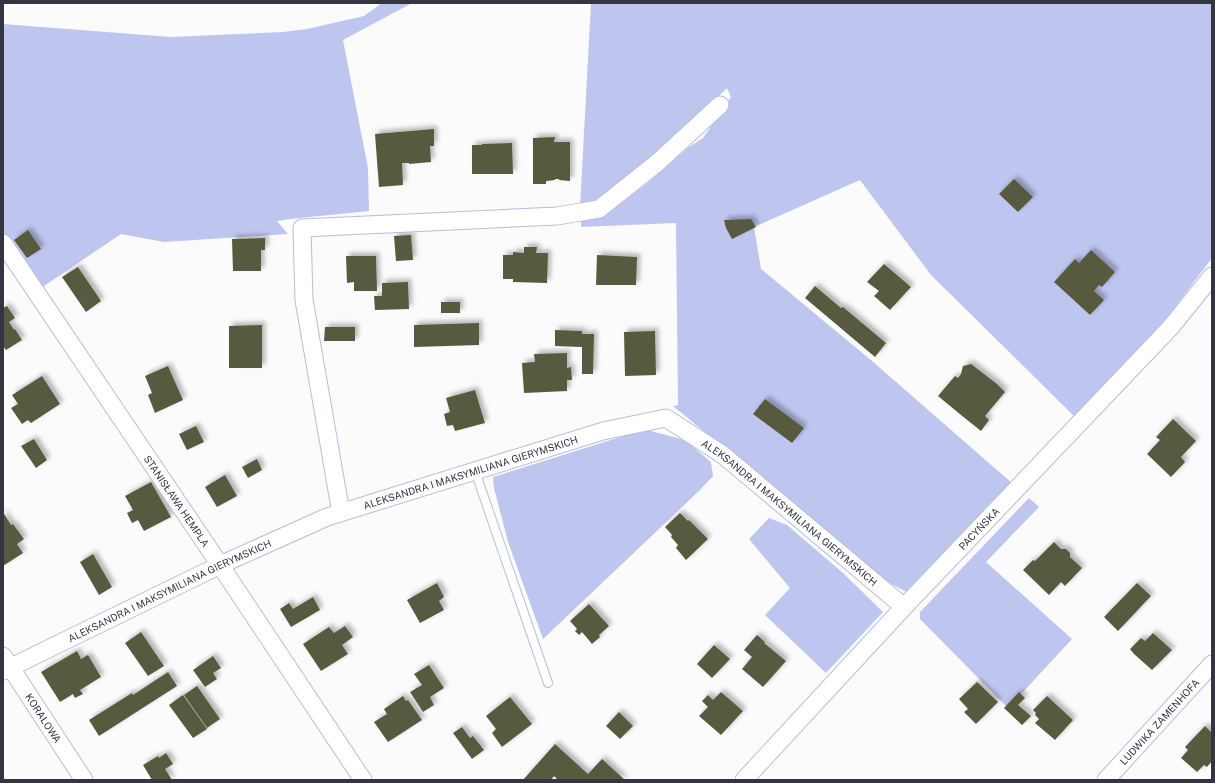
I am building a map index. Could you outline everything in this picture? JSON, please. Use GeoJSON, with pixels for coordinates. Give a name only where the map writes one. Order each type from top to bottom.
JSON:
{"type":"FeatureCollection","features":[{"type":"Feature","properties":{"kind":"street"},"geometry":{"type":"LineString","coordinates":[[341,513],[304,300],[302,228],[557,216],[599,209],[657,163],[720,105]]}},
{"type":"Feature","properties":{"kind":"street","name":"STANISŁAWA HEMPLA"},"geometry":{"type":"LineString","coordinates":[[3,243],[363,780]]}},
{"type":"Feature","properties":{"kind":"street","name":"PACYŃSKA"},"geometry":{"type":"LineString","coordinates":[[744,780],[904,607],[1171,327],[1212,276]]}},
{"type":"Feature","properties":{"kind":"street","name":"ALEKSANDRA I MAKSYMILIANA GIERYMSKICH"},"geometry":{"type":"LineString","coordinates":[[5,665],[327,517],[603,431],[666,418],[723,455],[904,607]]}},
{"type":"Feature","properties":{"kind":"street","name":"LUDWIKA ZAMENHOFA"},"geometry":{"type":"LineString","coordinates":[[1106,780],[1212,664]]}},
{"type":"Feature","properties":{"kind":"street","name":"KORALOWA"},"geometry":{"type":"LineString","coordinates":[[5,665],[84,780]]}},
{"type":"Feature","properties":{"kind":"lane"},"geometry":{"type":"LineString","coordinates":[[475,471],[548,683]]}},
{"type":"Feature","properties":{"kind":"shaded area"},"geometry":{"type":"Polygon","coordinates":[[[382,3],[412,3],[343,40],[368,168],[369,211],[277,221],[288,234],[164,242],[121,234],[41,288],[3,237],[3,24],[171,37],[283,32],[307,29],[364,16],[382,3]]]}},
{"type":"Feature","properties":{"kind":"shaded area"},"geometry":{"type":"Polygon","coordinates":[[[591,3],[1212,3],[1212,258],[1166,319],[1075,417],[931,275],[860,180],[754,227],[761,269],[872,361],[1013,484],[990,503],[909,593],[880,578],[776,490],[673,406],[678,405],[676,223],[581,227],[581,221],[598,217],[644,186],[689,147],[703,138],[731,97],[727,88],[671,143],[598,201],[580,207],[591,3]]]}},
{"type":"Feature","properties":{"kind":"shaded area"},"geometry":{"type":"Polygon","coordinates":[[[647,430],[685,440],[711,462],[713,476],[543,639],[508,542],[494,488],[493,477],[633,433],[647,430]]]}},
{"type":"Feature","properties":{"kind":"shaded area"},"geometry":{"type":"Polygon","coordinates":[[[1029,498],[1039,507],[986,562],[1072,639],[1008,708],[920,619],[920,612],[1029,498]]]}},
{"type":"Feature","properties":{"kind":"shaded area"},"geometry":{"type":"Polygon","coordinates":[[[769,518],[787,525],[843,573],[883,612],[826,673],[765,615],[790,588],[749,539],[769,518]]]}},
{"type":"Feature","properties":{"kind":"building"},"geometry":{"type":"Polygon","coordinates":[[[434,129],[434,146],[430,146],[431,162],[409,164],[402,163],[403,185],[379,187],[375,134],[434,129]]]}},
{"type":"Feature","properties":{"kind":"building"},"geometry":{"type":"Polygon","coordinates":[[[555,137],[554,142],[570,142],[570,181],[555,179],[546,181],[546,184],[533,184],[533,138],[555,137]]]}},
{"type":"Feature","properties":{"kind":"building"},"geometry":{"type":"Polygon","coordinates":[[[512,143],[513,174],[472,174],[472,145],[512,143]]]}},
{"type":"Feature","properties":{"kind":"building"},"geometry":{"type":"Polygon","coordinates":[[[1014,179],[1033,197],[1018,212],[999,194],[1014,179]]]}},
{"type":"Feature","properties":{"kind":"building"},"geometry":{"type":"Polygon","coordinates":[[[751,219],[756,227],[732,239],[726,228],[724,220],[751,219]]]}},
{"type":"Feature","properties":{"kind":"building"},"geometry":{"type":"Polygon","coordinates":[[[28,230],[41,249],[27,258],[14,240],[28,230]]]}},
{"type":"Feature","properties":{"kind":"building"},"geometry":{"type":"Polygon","coordinates":[[[411,235],[413,260],[396,261],[394,236],[411,235]]]}},
{"type":"Feature","properties":{"kind":"building"},"geometry":{"type":"Polygon","coordinates":[[[265,238],[265,250],[261,250],[261,271],[233,271],[232,239],[265,238]]]}},
{"type":"Feature","properties":{"kind":"building"},"geometry":{"type":"Polygon","coordinates":[[[524,247],[537,247],[536,253],[548,253],[547,283],[513,282],[513,279],[503,279],[503,255],[513,255],[513,252],[524,253],[524,247]]]}},
{"type":"Feature","properties":{"kind":"building"},"geometry":{"type":"Polygon","coordinates":[[[1091,250],[1115,272],[1102,287],[1099,285],[1094,291],[1104,300],[1090,315],[1054,282],[1075,259],[1079,263],[1091,250]]]}},
{"type":"Feature","properties":{"kind":"building"},"geometry":{"type":"Polygon","coordinates":[[[597,255],[637,257],[636,285],[596,285],[597,255]]]}},
{"type":"Feature","properties":{"kind":"building"},"geometry":{"type":"Polygon","coordinates":[[[346,256],[376,256],[377,291],[354,291],[354,282],[347,283],[346,256]]]}},
{"type":"Feature","properties":{"kind":"building"},"geometry":{"type":"Polygon","coordinates":[[[884,264],[911,287],[890,310],[874,296],[879,291],[867,282],[884,264]]]}},
{"type":"Feature","properties":{"kind":"building"},"geometry":{"type":"Polygon","coordinates":[[[78,267],[101,301],[86,312],[62,277],[78,267]]]}},
{"type":"Feature","properties":{"kind":"building"},"geometry":{"type":"Polygon","coordinates":[[[408,282],[409,309],[375,310],[374,296],[382,296],[382,283],[408,282]]]}},
{"type":"Feature","properties":{"kind":"building"},"geometry":{"type":"Polygon","coordinates":[[[815,286],[886,343],[875,357],[805,298],[815,286]]]}},
{"type":"Feature","properties":{"kind":"building"},"geometry":{"type":"Polygon","coordinates":[[[441,302],[460,302],[460,313],[441,313],[441,302]]]}},
{"type":"Feature","properties":{"kind":"building"},"geometry":{"type":"Polygon","coordinates":[[[7,306],[15,318],[9,322],[22,340],[6,350],[3,346],[3,308],[7,306]]]}},
{"type":"Feature","properties":{"kind":"building"},"geometry":{"type":"Polygon","coordinates":[[[479,323],[479,345],[414,347],[414,325],[479,323]]]}},
{"type":"Feature","properties":{"kind":"building"},"geometry":{"type":"Polygon","coordinates":[[[262,325],[262,368],[229,368],[229,326],[262,325]]]}},
{"type":"Feature","properties":{"kind":"building"},"geometry":{"type":"Polygon","coordinates":[[[325,327],[355,327],[355,341],[324,341],[325,327]]]}},
{"type":"Feature","properties":{"kind":"building"},"geometry":{"type":"Polygon","coordinates":[[[555,330],[582,331],[582,334],[594,334],[593,374],[582,374],[582,347],[555,346],[555,330]]]}},
{"type":"Feature","properties":{"kind":"building"},"geometry":{"type":"Polygon","coordinates":[[[655,331],[656,375],[625,376],[624,332],[655,331]]]}},
{"type":"Feature","properties":{"kind":"building"},"geometry":{"type":"Polygon","coordinates":[[[567,353],[567,368],[571,367],[572,380],[567,380],[567,391],[524,393],[522,363],[535,362],[534,354],[567,353]]]}},
{"type":"Feature","properties":{"kind":"building"},"geometry":{"type":"Polygon","coordinates":[[[971,364],[1005,392],[985,416],[989,420],[981,431],[938,396],[955,376],[958,378],[961,374],[963,366],[971,364]]]}},
{"type":"Feature","properties":{"kind":"building"},"geometry":{"type":"Polygon","coordinates":[[[168,366],[183,400],[155,413],[148,395],[152,393],[145,376],[168,366]]]}},
{"type":"Feature","properties":{"kind":"building"},"geometry":{"type":"Polygon","coordinates":[[[42,376],[60,404],[31,423],[28,420],[22,424],[11,408],[18,404],[12,395],[42,376]]]}},
{"type":"Feature","properties":{"kind":"building"},"geometry":{"type":"Polygon","coordinates":[[[475,390],[485,423],[455,431],[453,425],[447,426],[444,414],[450,412],[446,398],[475,390]]]}},
{"type":"Feature","properties":{"kind":"building"},"geometry":{"type":"Polygon","coordinates":[[[765,399],[804,428],[792,443],[753,414],[765,399]]]}},
{"type":"Feature","properties":{"kind":"building"},"geometry":{"type":"Polygon","coordinates":[[[1173,419],[1196,441],[1181,457],[1185,462],[1171,477],[1147,454],[1160,440],[1156,437],[1173,419]]]}},
{"type":"Feature","properties":{"kind":"building"},"geometry":{"type":"Polygon","coordinates":[[[196,426],[204,442],[187,450],[179,434],[196,426]]]}},
{"type":"Feature","properties":{"kind":"building"},"geometry":{"type":"Polygon","coordinates":[[[34,439],[47,460],[36,468],[21,446],[34,439]]]}},
{"type":"Feature","properties":{"kind":"building"},"geometry":{"type":"Polygon","coordinates":[[[257,459],[262,470],[248,478],[242,467],[257,459]]]}},
{"type":"Feature","properties":{"kind":"building"},"geometry":{"type":"Polygon","coordinates":[[[225,475],[237,496],[217,507],[205,487],[225,475]]]}},
{"type":"Feature","properties":{"kind":"building"},"geometry":{"type":"Polygon","coordinates":[[[151,482],[171,517],[144,531],[138,520],[132,523],[127,513],[133,510],[125,496],[151,482]]]}},
{"type":"Feature","properties":{"kind":"building"},"geometry":{"type":"Polygon","coordinates":[[[3,512],[11,525],[13,524],[24,539],[17,544],[23,553],[3,566],[3,512]]]}},
{"type":"Feature","properties":{"kind":"building"},"geometry":{"type":"Polygon","coordinates":[[[680,513],[708,539],[686,560],[676,548],[678,545],[665,527],[680,513]]]}},
{"type":"Feature","properties":{"kind":"building"},"geometry":{"type":"Polygon","coordinates":[[[1054,542],[1061,549],[1066,549],[1070,553],[1070,557],[1082,568],[1065,586],[1061,582],[1049,595],[1023,570],[1033,560],[1035,561],[1054,542]]]}},
{"type":"Feature","properties":{"kind":"building"},"geometry":{"type":"Polygon","coordinates":[[[93,554],[112,587],[99,595],[80,562],[93,554]]]}},
{"type":"Feature","properties":{"kind":"building"},"geometry":{"type":"Polygon","coordinates":[[[437,583],[444,597],[439,601],[444,610],[420,623],[407,600],[437,583]]]}},
{"type":"Feature","properties":{"kind":"building"},"geometry":{"type":"Polygon","coordinates":[[[1137,583],[1151,596],[1118,631],[1104,617],[1137,583]]]}},
{"type":"Feature","properties":{"kind":"building"},"geometry":{"type":"Polygon","coordinates":[[[313,597],[320,610],[291,627],[280,609],[289,603],[293,609],[313,597]]]}},
{"type":"Feature","properties":{"kind":"building"},"geometry":{"type":"Polygon","coordinates":[[[589,604],[609,626],[592,644],[582,632],[579,635],[575,631],[577,629],[570,621],[589,604]]]}},
{"type":"Feature","properties":{"kind":"building"},"geometry":{"type":"Polygon","coordinates":[[[345,626],[353,637],[342,645],[348,654],[321,671],[303,644],[329,627],[334,633],[345,626]]]}},
{"type":"Feature","properties":{"kind":"building"},"geometry":{"type":"Polygon","coordinates":[[[141,632],[164,666],[148,676],[125,643],[141,632]]]}},
{"type":"Feature","properties":{"kind":"building"},"geometry":{"type":"Polygon","coordinates":[[[1153,633],[1172,650],[1152,670],[1130,649],[1141,638],[1145,641],[1153,633]]]}},
{"type":"Feature","properties":{"kind":"building"},"geometry":{"type":"Polygon","coordinates":[[[757,635],[765,642],[764,643],[786,661],[763,687],[742,669],[752,657],[744,650],[757,635]]]}},
{"type":"Feature","properties":{"kind":"building"},"geometry":{"type":"Polygon","coordinates":[[[714,645],[730,659],[712,678],[697,664],[714,645]]]}},
{"type":"Feature","properties":{"kind":"building"},"geometry":{"type":"Polygon","coordinates":[[[77,651],[81,659],[88,655],[101,677],[80,690],[83,694],[75,698],[73,694],[60,702],[41,672],[77,651]]]}},
{"type":"Feature","properties":{"kind":"building"},"geometry":{"type":"Polygon","coordinates":[[[213,656],[221,668],[213,673],[217,679],[205,687],[193,670],[213,656]]]}},
{"type":"Feature","properties":{"kind":"building"},"geometry":{"type":"Polygon","coordinates":[[[429,665],[444,688],[430,697],[434,705],[423,712],[410,692],[422,685],[414,674],[429,665]]]}},
{"type":"Feature","properties":{"kind":"building"},"geometry":{"type":"Polygon","coordinates":[[[168,672],[177,686],[99,736],[89,720],[132,693],[133,695],[168,672]]]}},
{"type":"Feature","properties":{"kind":"building"},"geometry":{"type":"Polygon","coordinates":[[[977,682],[998,702],[976,724],[964,712],[968,709],[959,699],[977,682]]]}},
{"type":"Feature","properties":{"kind":"building"},"geometry":{"type":"Polygon","coordinates":[[[197,686],[220,719],[207,728],[184,695],[197,686]]]}},
{"type":"Feature","properties":{"kind":"building"},"geometry":{"type":"Polygon","coordinates":[[[721,692],[743,711],[721,735],[699,716],[708,707],[702,701],[708,695],[713,700],[721,692]]]}},
{"type":"Feature","properties":{"kind":"building"},"geometry":{"type":"Polygon","coordinates":[[[1019,692],[1025,698],[1018,705],[1031,716],[1022,725],[1004,708],[1019,692]]]}},
{"type":"Feature","properties":{"kind":"building"},"geometry":{"type":"Polygon","coordinates":[[[183,695],[207,729],[193,738],[169,705],[183,695]]]}},
{"type":"Feature","properties":{"kind":"building"},"geometry":{"type":"Polygon","coordinates":[[[403,696],[406,701],[408,700],[422,720],[388,742],[374,722],[387,714],[384,709],[403,696]]]}},
{"type":"Feature","properties":{"kind":"building"},"geometry":{"type":"Polygon","coordinates":[[[1047,696],[1073,720],[1055,740],[1035,723],[1039,719],[1033,710],[1047,696]]]}},
{"type":"Feature","properties":{"kind":"building"},"geometry":{"type":"Polygon","coordinates":[[[510,697],[532,724],[502,747],[492,733],[496,729],[486,716],[510,697]]]}},
{"type":"Feature","properties":{"kind":"building"},"geometry":{"type":"Polygon","coordinates":[[[619,712],[633,726],[620,739],[606,726],[619,712]]]}},
{"type":"Feature","properties":{"kind":"building"},"geometry":{"type":"Polygon","coordinates":[[[1205,726],[1212,733],[1212,761],[1207,767],[1204,765],[1197,772],[1181,758],[1188,750],[1185,747],[1205,726]]]}},
{"type":"Feature","properties":{"kind":"building"},"geometry":{"type":"Polygon","coordinates":[[[462,727],[470,738],[473,736],[484,750],[472,759],[453,733],[462,727]]]}},
{"type":"Feature","properties":{"kind":"building"},"geometry":{"type":"Polygon","coordinates":[[[555,744],[588,774],[602,759],[625,780],[558,780],[554,776],[551,780],[523,780],[555,744]]]}},
{"type":"Feature","properties":{"kind":"building"},"geometry":{"type":"Polygon","coordinates":[[[166,753],[173,764],[165,769],[172,780],[152,780],[143,765],[166,753]]]}}]}
